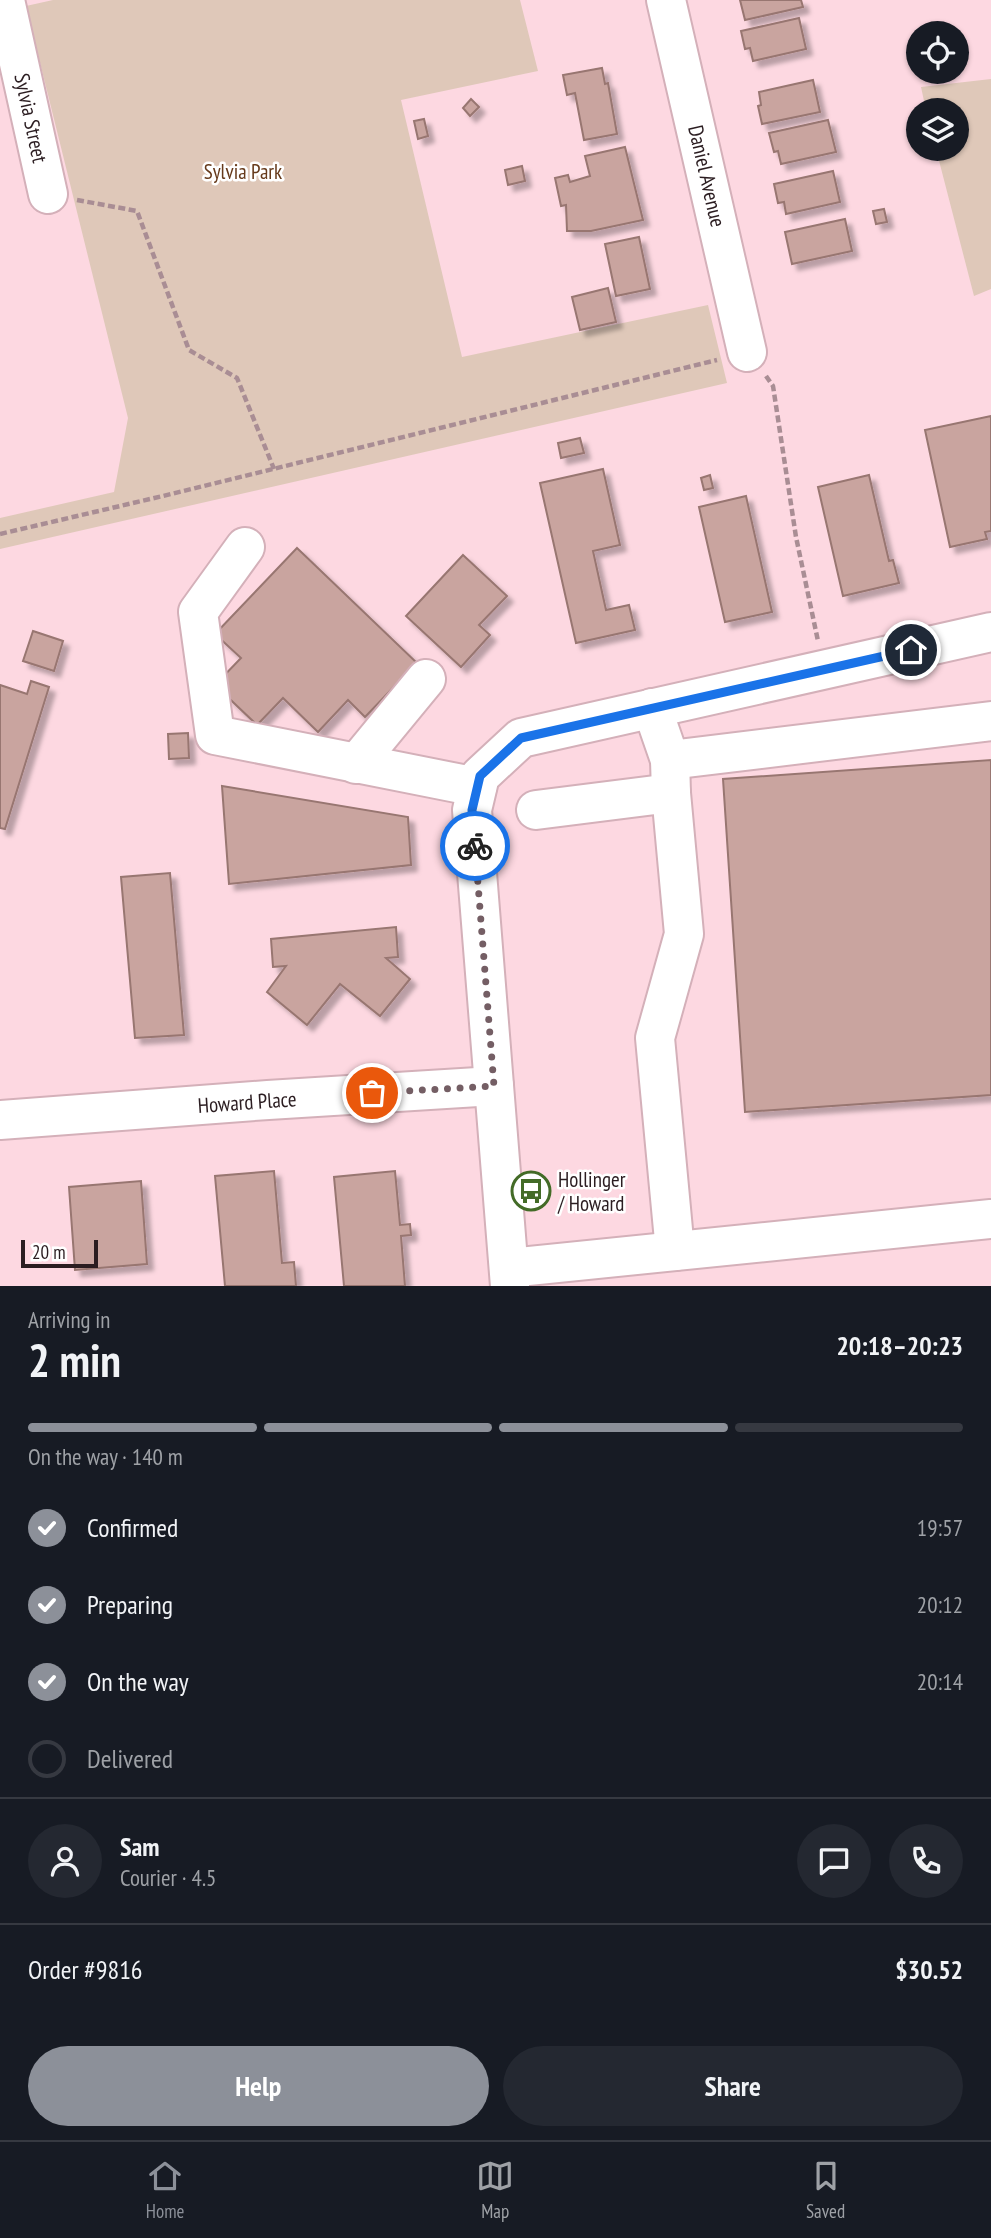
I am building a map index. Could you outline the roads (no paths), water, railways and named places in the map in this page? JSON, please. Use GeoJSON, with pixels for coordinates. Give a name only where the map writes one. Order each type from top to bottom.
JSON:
{"type":"FeatureCollection","features":[{"type":"Feature","properties":{"kind":"street","name":"Sylvia Street"},"geometry":{"type":"LineString","coordinates":[[5,0],[48,194]]}},
{"type":"Feature","properties":{"kind":"street","name":"Daniel Avenue"},"geometry":{"type":"LineString","coordinates":[[666,0],[747,352]]}},
{"type":"Feature","properties":{"kind":"street"},"geometry":{"type":"LineString","coordinates":[[245,547],[198,612],[215,736],[477,788]]}},
{"type":"Feature","properties":{"kind":"street"},"geometry":{"type":"LineString","coordinates":[[991,632],[521,738],[480,776],[472,810],[509,1277],[675,1251],[991,1219]]}},
{"type":"Feature","properties":{"kind":"street"},"geometry":{"type":"LineString","coordinates":[[356,764],[426,679]]}},
{"type":"Feature","properties":{"kind":"street"},"geometry":{"type":"LineString","coordinates":[[652,708],[670,776],[684,934],[655,1038],[675,1251]]}},
{"type":"Feature","properties":{"kind":"street"},"geometry":{"type":"LineString","coordinates":[[536,810],[670,776],[991,721]]}},
{"type":"Feature","properties":{"kind":"street","name":"Howard Place"},"geometry":{"type":"LineString","coordinates":[[0,1120],[494,1086]]}},
{"type":"Feature","properties":{"kind":"place","name":"Hollinger / Howard"},"geometry":{"type":"Point","coordinates":[531,1191]}},
{"type":"Feature","properties":{"kind":"park label","name":"Sylvia Park"},"geometry":{"type":"Point","coordinates":[243,171]}}]}
